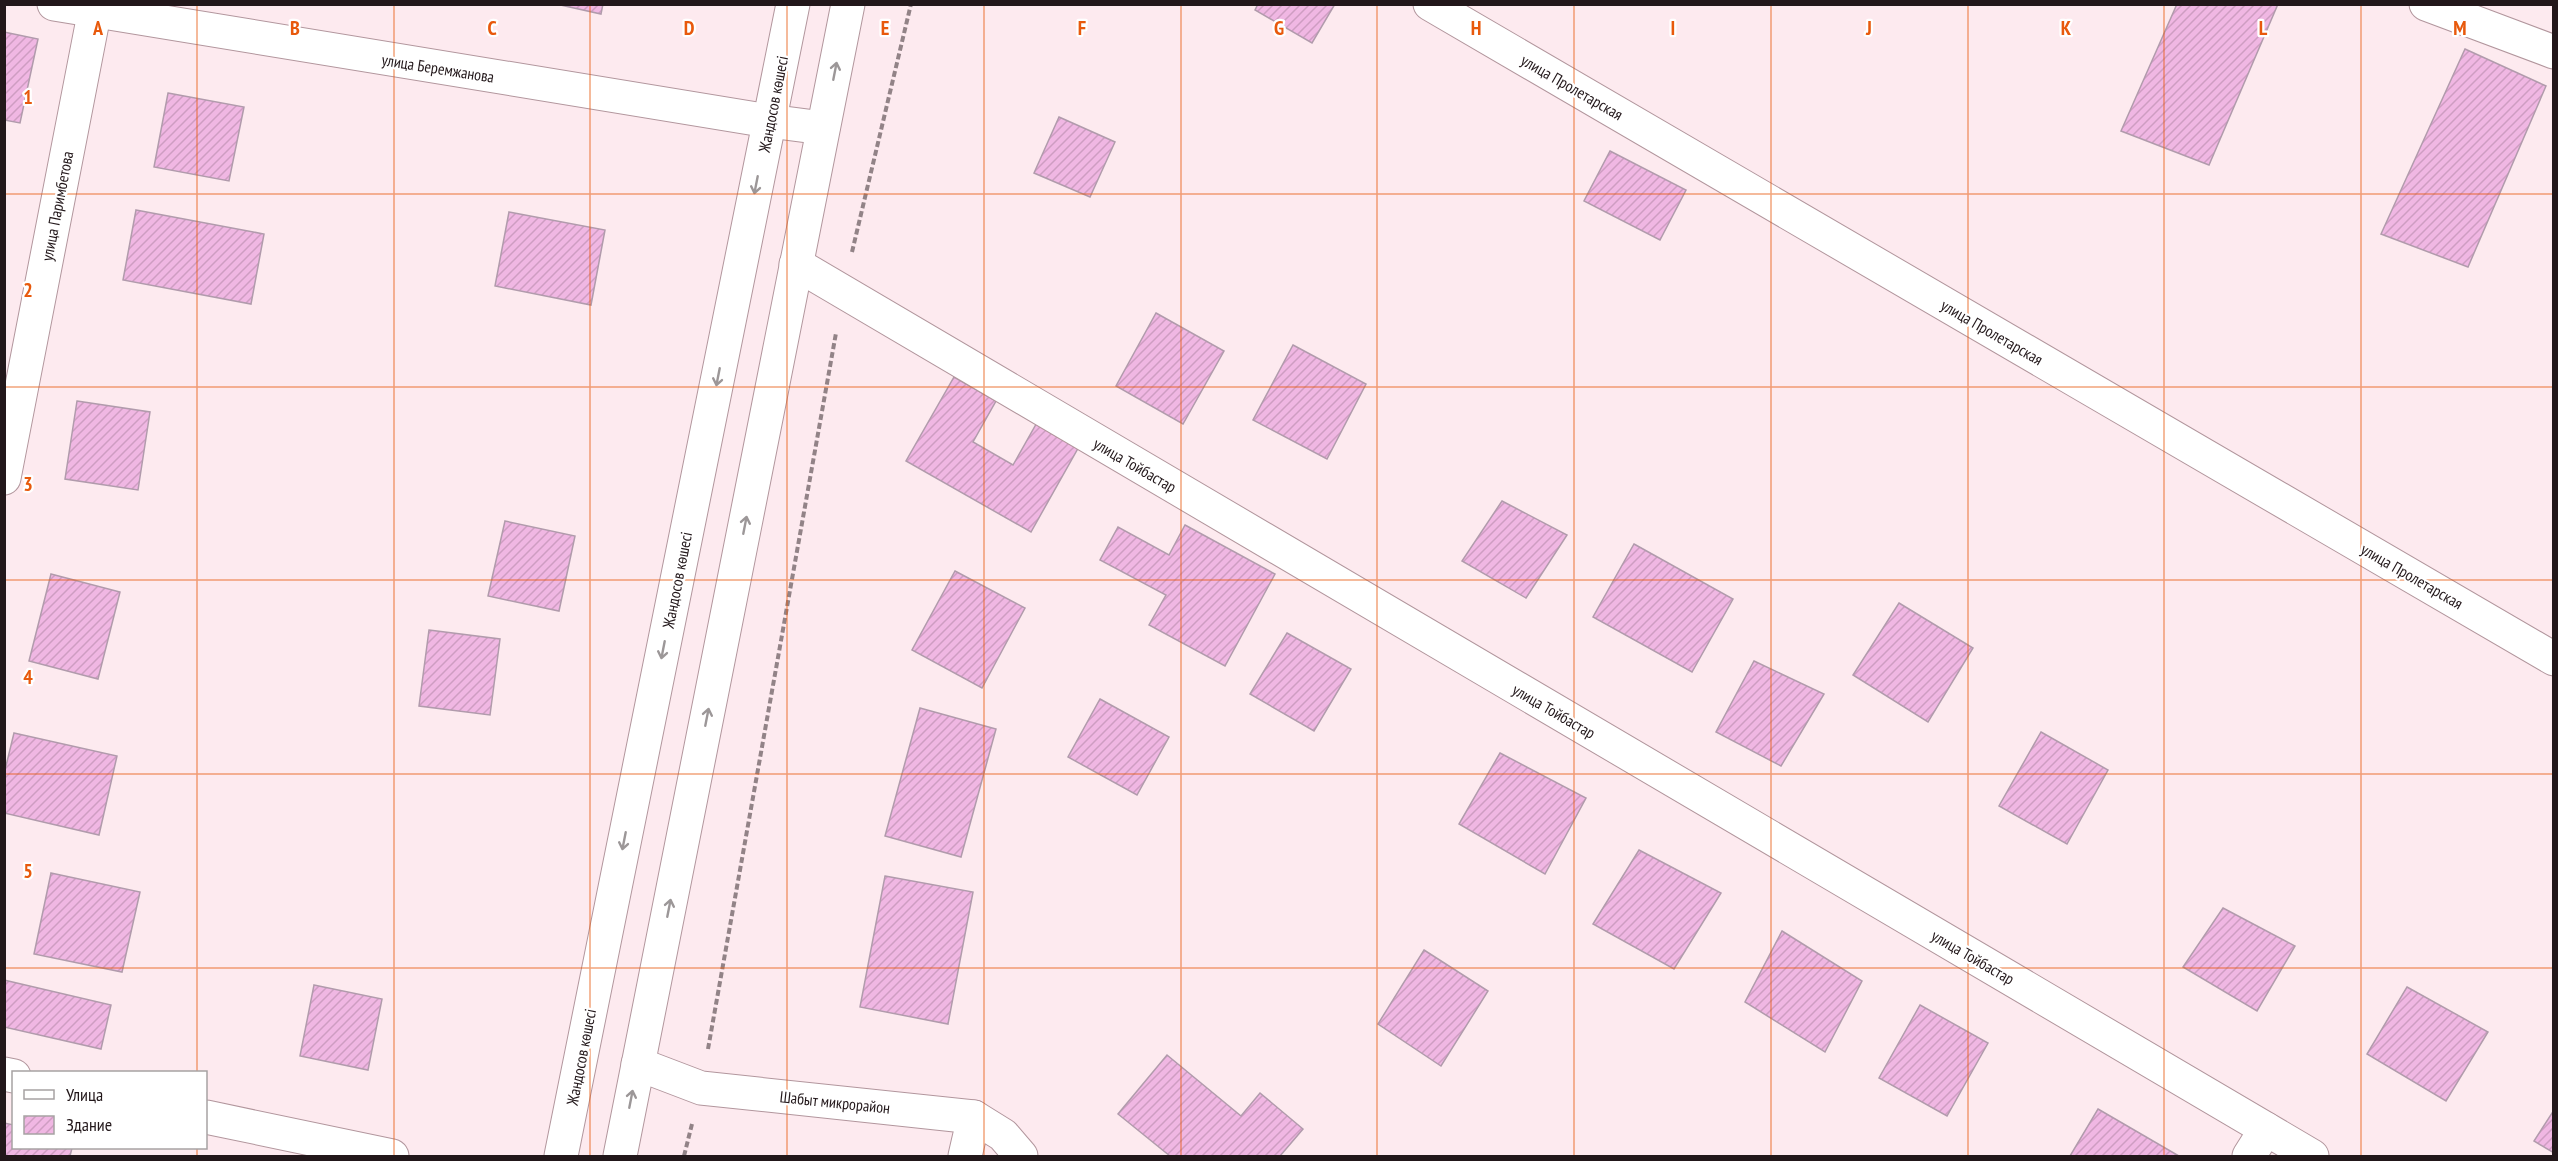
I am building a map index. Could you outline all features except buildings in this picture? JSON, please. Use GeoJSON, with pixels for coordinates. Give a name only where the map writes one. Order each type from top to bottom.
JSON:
{"type":"FeatureCollection","features":[{"type":"Feature","properties":{"kind":"street","name":"улица Беремжанова"},"geometry":{"type":"LineString","coordinates":[[54,4],[95,8],[769,121],[823,128]]}},
{"type":"Feature","properties":{"kind":"street","name":"Жандосов көшесі"},"geometry":{"type":"LineString","coordinates":[[561,1156],[793,4]]}},
{"type":"Feature","properties":{"kind":"street"},"geometry":{"type":"LineString","coordinates":[[620,1156],[848,4]]}},
{"type":"Feature","properties":{"kind":"street","name":"улица Пролетарская"},"geometry":{"type":"LineString","coordinates":[[1430,4],[2553,659]]}},
{"type":"Feature","properties":{"kind":"street"},"geometry":{"type":"LineString","coordinates":[[2427,4],[2553,52]]}},
{"type":"Feature","properties":{"kind":"street","name":"улица Паримбетова"},"geometry":{"type":"LineString","coordinates":[[4,478],[95,8]]}},
{"type":"Feature","properties":{"kind":"street","name":"улица Тойбастар"},"geometry":{"type":"LineString","coordinates":[[796,264],[2312,1156]]}},
{"type":"Feature","properties":{"kind":"street","name":"Шабыт микрорайон"},"geometry":{"type":"LineString","coordinates":[[639,1064],[701,1088],[974,1117],[1003,1135],[1021,1156]]}},
{"type":"Feature","properties":{"kind":"street"},"geometry":{"type":"LineString","coordinates":[[207,1117],[392,1156]]}},
{"type":"Feature","properties":{"kind":"street"},"geometry":{"type":"LineString","coordinates":[[965,1156],[974,1117]]}},
{"type":"Feature","properties":{"kind":"street"},"geometry":{"type":"LineString","coordinates":[[2249,1156],[2266,1129]]}},
{"type":"Feature","properties":{"kind":"path"},"geometry":{"type":"LineString","coordinates":[[684,1156],[701,1088],[843,293],[911,4]]}}]}
